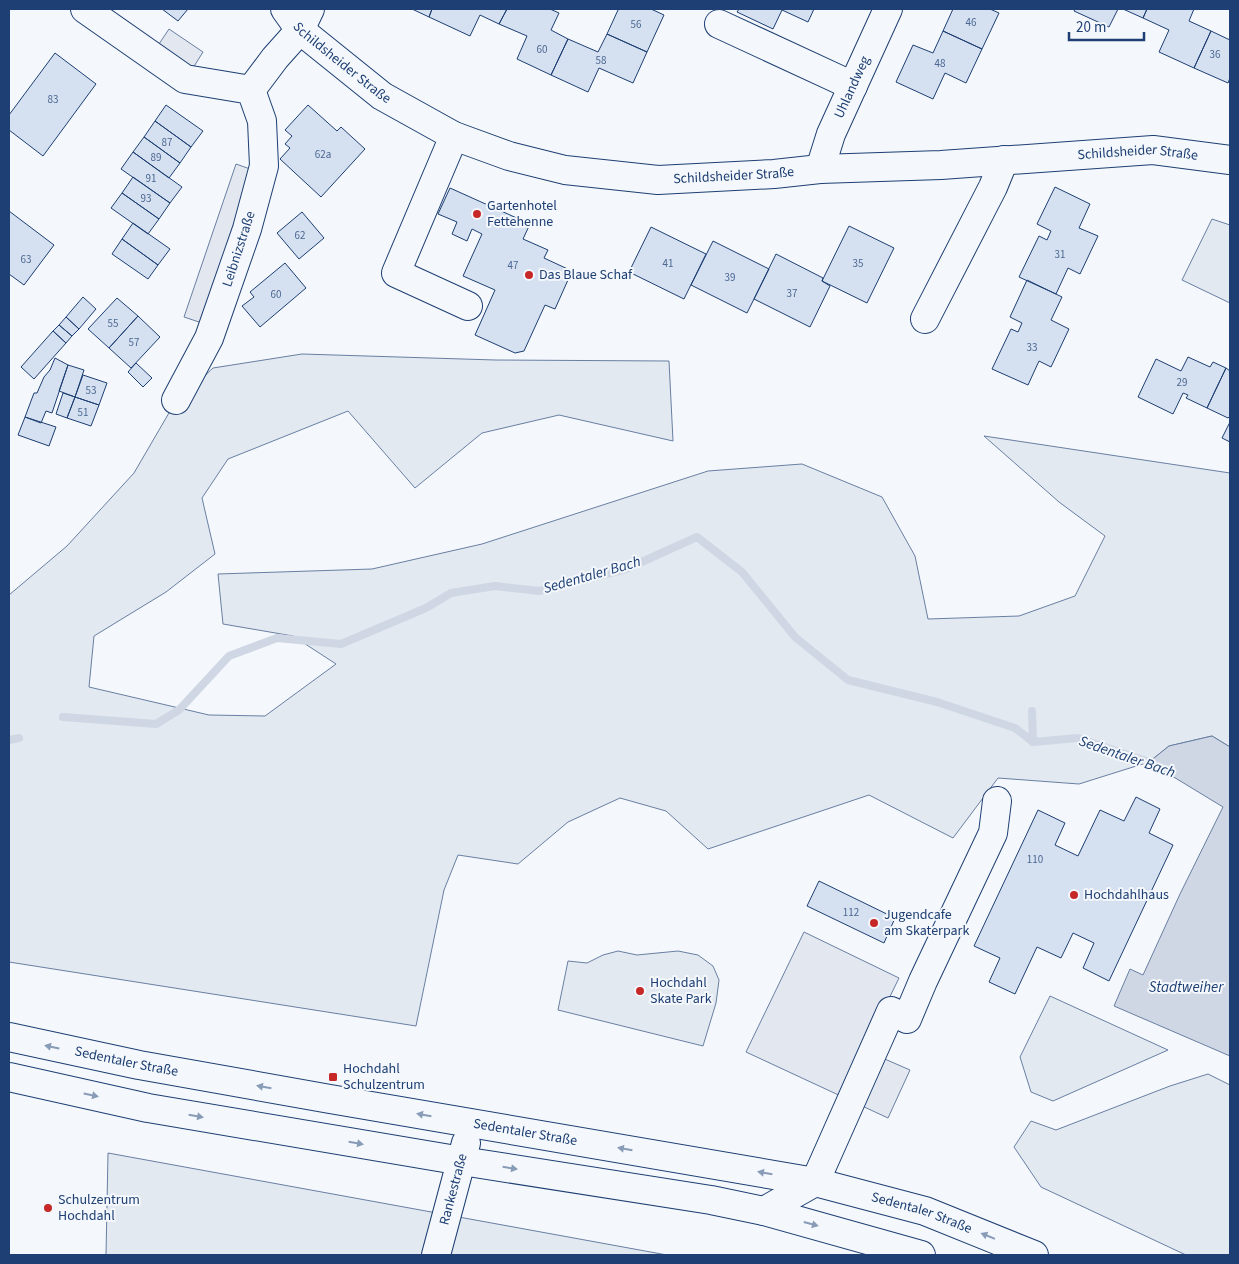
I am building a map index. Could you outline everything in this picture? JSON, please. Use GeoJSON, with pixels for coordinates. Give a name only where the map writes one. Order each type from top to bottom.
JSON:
{"type":"FeatureCollection","features":[{"type":"Feature","properties":{"kind":"street"},"geometry":{"type":"LineString","coordinates":[[85,9],[185,79],[251,90],[275,58],[298,16]]}},
{"type":"Feature","properties":{"kind":"street","name":"Uhlandweg"},"geometry":{"type":"LineString","coordinates":[[820,169],[831,134],[888,9]]}},
{"type":"Feature","properties":{"kind":"street","name":"Schildsheider Straße"},"geometry":{"type":"LineString","coordinates":[[298,16],[382,96],[454,136],[509,156],[565,170],[658,180],[774,174],[820,169],[941,165],[1153,150],[1230,160]]}},
{"type":"Feature","properties":{"kind":"street"},"geometry":{"type":"LineString","coordinates":[[719,24],[853,86]]}},
{"type":"Feature","properties":{"kind":"street","name":"Leibnizstraße"},"geometry":{"type":"LineString","coordinates":[[176,400],[209,338],[247,229],[264,166],[262,122],[251,90]]}},
{"type":"Feature","properties":{"kind":"street"},"geometry":{"type":"LineString","coordinates":[[454,136],[396,273],[468,306]]}},
{"type":"Feature","properties":{"kind":"street"},"geometry":{"type":"LineString","coordinates":[[925,319],[993,187],[1004,160]]}},
{"type":"Feature","properties":{"kind":"street"},"geometry":{"type":"LineString","coordinates":[[764,1211],[815,1182],[891,1011],[907,1019],[927,972],[993,833],[997,801]]}},
{"type":"Feature","properties":{"kind":"street","name":"Sedentaler Straße"},"geometry":{"type":"LineString","coordinates":[[9,1037],[139,1065],[815,1182],[925,1211],[1033,1255]]}},
{"type":"Feature","properties":{"kind":"street"},"geometry":{"type":"LineString","coordinates":[[9,1077],[148,1108],[462,1161],[711,1200],[764,1211],[921,1255]]}},
{"type":"Feature","properties":{"kind":"street","name":"Rankestraße"},"geometry":{"type":"LineString","coordinates":[[436,1255],[472,1124]]}},
{"type":"Feature","properties":{"kind":"shaded area"},"geometry":{"type":"Polygon","coordinates":[[[169,29],[203,52],[193,68],[159,44],[169,29]]]}},
{"type":"Feature","properties":{"kind":"shaded area"},"geometry":{"type":"Polygon","coordinates":[[[236,164],[253,170],[202,323],[184,317],[236,164]]]}},
{"type":"Feature","properties":{"kind":"shaded area"},"geometry":{"type":"Polygon","coordinates":[[[1212,219],[1230,225],[1230,303],[1182,280],[1212,219]]]}},
{"type":"Feature","properties":{"kind":"shaded area"},"geometry":{"type":"Polygon","coordinates":[[[302,354],[495,360],[669,361],[673,441],[559,415],[482,433],[415,488],[348,411],[228,459],[202,498],[215,554],[166,592],[94,636],[89,687],[209,715],[265,716],[336,664],[293,636],[223,624],[218,574],[372,569],[482,544],[708,471],[802,464],[882,497],[915,556],[928,619],[1019,616],[1075,596],[1105,536],[1059,502],[984,436],[1230,473],[1230,747],[1212,736],[1169,746],[1149,762],[1079,784],[998,778],[953,838],[869,795],[708,849],[666,811],[620,798],[568,822],[518,864],[458,855],[444,890],[416,1026],[9,962],[9,595],[67,546],[134,473],[173,406],[213,368],[302,354]]]}},
{"type":"Feature","properties":{"kind":"shaded area"},"geometry":{"type":"Polygon","coordinates":[[[804,932],[899,978],[864,1050],[910,1070],[888,1118],[746,1052],[804,932]]]}},
{"type":"Feature","properties":{"kind":"shaded area","name":"Hochdahl Skate Park"},"geometry":{"type":"Polygon","coordinates":[[[618,951],[637,955],[678,951],[698,955],[713,966],[719,980],[716,1003],[703,1046],[558,1010],[568,961],[587,963],[603,955],[618,951]]]}},
{"type":"Feature","properties":{"kind":"shaded area"},"geometry":{"type":"Polygon","coordinates":[[[1050,996],[1168,1050],[1053,1101],[1031,1092],[1020,1057],[1050,996]]]}},
{"type":"Feature","properties":{"kind":"shaded area"},"geometry":{"type":"Polygon","coordinates":[[[1208,1074],[1230,1085],[1230,1255],[1186,1255],[1041,1187],[1014,1147],[1031,1121],[1056,1130],[1170,1086],[1208,1074]]]}},
{"type":"Feature","properties":{"kind":"shaded area"},"geometry":{"type":"Polygon","coordinates":[[[108,1153],[667,1255],[106,1255],[108,1153]]]}},
{"type":"Feature","properties":{"kind":"water","name":"Stadtweiher"},"geometry":{"type":"Polygon","coordinates":[[[1212,736],[1230,747],[1230,1056],[1114,1006],[1130,969],[1143,975],[1223,807],[1149,762],[1169,746],[1212,736]]]}},
{"type":"Feature","properties":{"kind":"building"},"geometry":{"type":"Polygon","coordinates":[[[162,9],[188,9],[178,21],[162,9]]]}},
{"type":"Feature","properties":{"kind":"building"},"geometry":{"type":"Polygon","coordinates":[[[412,9],[432,9],[429,17],[412,9]]]}},
{"type":"Feature","properties":{"kind":"building"},"geometry":{"type":"Polygon","coordinates":[[[432,9],[507,9],[499,24],[480,15],[470,36],[429,17],[432,9]]]}},
{"type":"Feature","properties":{"kind":"building"},"geometry":{"type":"Polygon","coordinates":[[[507,9],[550,9],[559,13],[551,30],[568,39],[551,75],[517,59],[527,36],[499,24],[507,9]]]}},
{"type":"Feature","properties":{"kind":"building"},"geometry":{"type":"Polygon","coordinates":[[[617,9],[651,9],[664,15],[647,52],[607,34],[617,9]]]}},
{"type":"Feature","properties":{"kind":"building"},"geometry":{"type":"Polygon","coordinates":[[[739,9],[814,9],[808,22],[782,10],[773,29],[737,12],[739,9]]]}},
{"type":"Feature","properties":{"kind":"building"},"geometry":{"type":"Polygon","coordinates":[[[953,9],[990,9],[999,13],[982,49],[943,31],[953,9]]]}},
{"type":"Feature","properties":{"kind":"building"},"geometry":{"type":"Polygon","coordinates":[[[1075,9],[1118,9],[1109,27],[1074,11],[1075,9]]]}},
{"type":"Feature","properties":{"kind":"building"},"geometry":{"type":"Polygon","coordinates":[[[1123,9],[1147,9],[1143,18],[1123,9]]]}},
{"type":"Feature","properties":{"kind":"building"},"geometry":{"type":"Polygon","coordinates":[[[1147,9],[1194,9],[1189,21],[1211,31],[1194,68],[1159,52],[1169,30],[1143,18],[1147,9]]]}},
{"type":"Feature","properties":{"kind":"building"},"geometry":{"type":"Polygon","coordinates":[[[943,31],[982,49],[966,83],[945,73],[933,99],[896,82],[913,45],[933,53],[943,31]]]}},
{"type":"Feature","properties":{"kind":"building"},"geometry":{"type":"Polygon","coordinates":[[[1211,31],[1230,40],[1230,78],[1228,83],[1194,68],[1211,31]]]}},
{"type":"Feature","properties":{"kind":"building"},"geometry":{"type":"Polygon","coordinates":[[[607,34],[647,52],[633,83],[599,68],[588,92],[551,75],[568,39],[598,52],[607,34]]]}},
{"type":"Feature","properties":{"kind":"building"},"geometry":{"type":"Polygon","coordinates":[[[55,53],[96,84],[43,156],[9,130],[9,115],[55,53]]]}},
{"type":"Feature","properties":{"kind":"building"},"geometry":{"type":"Polygon","coordinates":[[[166,105],[203,131],[191,147],[155,121],[166,105]]]}},
{"type":"Feature","properties":{"kind":"building"},"geometry":{"type":"Polygon","coordinates":[[[308,105],[337,131],[341,127],[365,149],[321,197],[280,159],[290,148],[285,144],[292,136],[285,130],[308,105]]]}},
{"type":"Feature","properties":{"kind":"building"},"geometry":{"type":"Polygon","coordinates":[[[155,121],[191,147],[180,163],[144,137],[155,121]]]}},
{"type":"Feature","properties":{"kind":"building"},"geometry":{"type":"Polygon","coordinates":[[[144,137],[180,163],[169,178],[133,152],[144,137]]]}},
{"type":"Feature","properties":{"kind":"building"},"geometry":{"type":"Polygon","coordinates":[[[133,152],[182,187],[170,203],[121,169],[133,152]]]}},
{"type":"Feature","properties":{"kind":"building"},"geometry":{"type":"Polygon","coordinates":[[[133,177],[170,203],[159,219],[122,193],[133,177]]]}},
{"type":"Feature","properties":{"kind":"building"},"geometry":{"type":"Polygon","coordinates":[[[1055,187],[1090,204],[1079,228],[1098,236],[1080,274],[1068,268],[1056,294],[1019,277],[1039,236],[1047,240],[1051,231],[1037,224],[1055,187]]]}},
{"type":"Feature","properties":{"kind":"building"},"geometry":{"type":"Polygon","coordinates":[[[450,188],[530,224],[523,239],[548,250],[544,258],[572,271],[555,309],[545,305],[524,351],[515,353],[475,335],[495,290],[463,276],[482,234],[472,229],[467,241],[452,234],[457,222],[438,214],[450,188]]]}},
{"type":"Feature","properties":{"kind":"building"},"geometry":{"type":"Polygon","coordinates":[[[122,193],[159,219],[148,234],[111,208],[122,193]]]}},
{"type":"Feature","properties":{"kind":"building"},"geometry":{"type":"Polygon","coordinates":[[[9,211],[54,245],[24,285],[9,274],[9,211]]]}},
{"type":"Feature","properties":{"kind":"building"},"geometry":{"type":"Polygon","coordinates":[[[302,212],[324,238],[299,259],[277,233],[302,212]]]}},
{"type":"Feature","properties":{"kind":"building"},"geometry":{"type":"Polygon","coordinates":[[[133,223],[170,249],[158,265],[122,239],[133,223]]]}},
{"type":"Feature","properties":{"kind":"building"},"geometry":{"type":"Polygon","coordinates":[[[849,226],[894,248],[867,303],[822,281],[849,226]]]}},
{"type":"Feature","properties":{"kind":"building"},"geometry":{"type":"Polygon","coordinates":[[[651,227],[706,254],[684,299],[629,272],[651,227]]]}},
{"type":"Feature","properties":{"kind":"building"},"geometry":{"type":"Polygon","coordinates":[[[122,239],[158,265],[148,279],[112,254],[122,239]]]}},
{"type":"Feature","properties":{"kind":"building"},"geometry":{"type":"Polygon","coordinates":[[[713,241],[769,269],[747,313],[691,285],[713,241]]]}},
{"type":"Feature","properties":{"kind":"building"},"geometry":{"type":"Polygon","coordinates":[[[776,254],[823,278],[822,281],[830,286],[810,327],[754,299],[776,254]]]}},
{"type":"Feature","properties":{"kind":"building"},"geometry":{"type":"Polygon","coordinates":[[[285,263],[306,288],[260,327],[242,306],[254,297],[250,292],[285,263]]]}},
{"type":"Feature","properties":{"kind":"building"},"geometry":{"type":"Polygon","coordinates":[[[1027,280],[1062,297],[1051,320],[1069,329],[1051,367],[1039,361],[1028,385],[992,369],[1011,329],[1018,332],[1022,323],[1010,317],[1027,280]]]}},
{"type":"Feature","properties":{"kind":"building"},"geometry":{"type":"Polygon","coordinates":[[[83,297],[96,309],[79,329],[66,317],[83,297]]]}},
{"type":"Feature","properties":{"kind":"building"},"geometry":{"type":"Polygon","coordinates":[[[117,298],[138,316],[109,348],[88,329],[117,298]]]}},
{"type":"Feature","properties":{"kind":"building"},"geometry":{"type":"Polygon","coordinates":[[[138,316],[160,337],[131,368],[109,348],[138,316]]]}},
{"type":"Feature","properties":{"kind":"building"},"geometry":{"type":"Polygon","coordinates":[[[66,317],[79,329],[72,336],[59,325],[66,317]]]}},
{"type":"Feature","properties":{"kind":"building"},"geometry":{"type":"Polygon","coordinates":[[[59,325],[72,336],[66,343],[53,331],[59,325]]]}},
{"type":"Feature","properties":{"kind":"building"},"geometry":{"type":"Polygon","coordinates":[[[53,331],[66,343],[34,379],[21,367],[53,331]]]}},
{"type":"Feature","properties":{"kind":"building"},"geometry":{"type":"Polygon","coordinates":[[[1188,357],[1210,367],[1213,362],[1226,368],[1207,408],[1186,398],[1188,395],[1183,393],[1173,414],[1138,397],[1156,359],[1181,371],[1188,357]]]}},
{"type":"Feature","properties":{"kind":"building"},"geometry":{"type":"Polygon","coordinates":[[[55,358],[68,365],[52,413],[46,411],[41,423],[25,417],[34,393],[37,393],[55,358]]]}},
{"type":"Feature","properties":{"kind":"building"},"geometry":{"type":"Polygon","coordinates":[[[136,363],[152,378],[143,387],[128,372],[136,363]]]}},
{"type":"Feature","properties":{"kind":"building"},"geometry":{"type":"Polygon","coordinates":[[[68,365],[84,370],[75,397],[59,391],[68,365]]]}},
{"type":"Feature","properties":{"kind":"building"},"geometry":{"type":"Polygon","coordinates":[[[1226,368],[1230,371],[1230,416],[1228,418],[1207,408],[1226,368]]]}},
{"type":"Feature","properties":{"kind":"building"},"geometry":{"type":"Polygon","coordinates":[[[83,375],[107,383],[99,405],[75,397],[83,375]]]}},
{"type":"Feature","properties":{"kind":"building"},"geometry":{"type":"Polygon","coordinates":[[[63,393],[75,397],[67,418],[56,414],[63,393]]]}},
{"type":"Feature","properties":{"kind":"building"},"geometry":{"type":"Polygon","coordinates":[[[75,397],[99,405],[91,426],[67,418],[75,397]]]}},
{"type":"Feature","properties":{"kind":"building"},"geometry":{"type":"Polygon","coordinates":[[[25,417],[56,427],[49,446],[18,435],[25,417]]]}},
{"type":"Feature","properties":{"kind":"building"},"geometry":{"type":"Polygon","coordinates":[[[1230,422],[1230,442],[1222,438],[1230,422]]]}},
{"type":"Feature","properties":{"kind":"building","name":"Hochdahlhaus"},"geometry":{"type":"Polygon","coordinates":[[[1136,797],[1160,809],[1149,833],[1173,845],[1109,981],[1083,968],[1094,943],[1073,933],[1061,958],[1037,947],[1015,994],[989,982],[1000,958],[974,946],[1038,810],[1065,823],[1055,845],[1078,856],[1100,810],[1124,821],[1136,797]]]}},
{"type":"Feature","properties":{"kind":"building"},"geometry":{"type":"Polygon","coordinates":[[[819,881],[895,918],[884,943],[807,906],[819,881]]]}},
{"type":"Feature","properties":{"kind":"waterway","name":"Sedentaler Bach"},"geometry":{"type":"LineString","coordinates":[[63,717],[156,724],[179,710],[229,656],[277,638],[341,644],[426,608],[451,593],[495,586],[539,591],[626,569],[697,537],[742,572],[795,637],[848,680],[937,702],[1015,728],[1033,742],[1078,738],[1158,765]]}},
{"type":"Feature","properties":{"kind":"waterway"},"geometry":{"type":"LineString","coordinates":[[1032,711],[1033,742]]}},
{"type":"Feature","properties":{"kind":"waterway","name":"Sedentaler Bach"},"geometry":{"type":"LineString","coordinates":[[9,740],[19,738]]}},
{"type":"Feature","properties":{"kind":"place","name":"Gartenhotel Fettehenne"},"geometry":{"type":"Point","coordinates":[477,214]}},
{"type":"Feature","properties":{"kind":"place","name":"Das Blaue Schaf"},"geometry":{"type":"Point","coordinates":[529,275]}},
{"type":"Feature","properties":{"kind":"place","name":"Hochdahlhaus"},"geometry":{"type":"Point","coordinates":[1074,895]}},
{"type":"Feature","properties":{"kind":"place","name":"Jugendcafe am Skaterpark"},"geometry":{"type":"Point","coordinates":[874,923]}},
{"type":"Feature","properties":{"kind":"place","name":"Hochdahl Skate Park"},"geometry":{"type":"Point","coordinates":[640,991]}},
{"type":"Feature","properties":{"kind":"place","name":"Hochdahl Schulzentrum"},"geometry":{"type":"Point","coordinates":[333,1077]}},
{"type":"Feature","properties":{"kind":"place","name":"Schulzentrum Hochdahl"},"geometry":{"type":"Point","coordinates":[48,1208]}}]}
